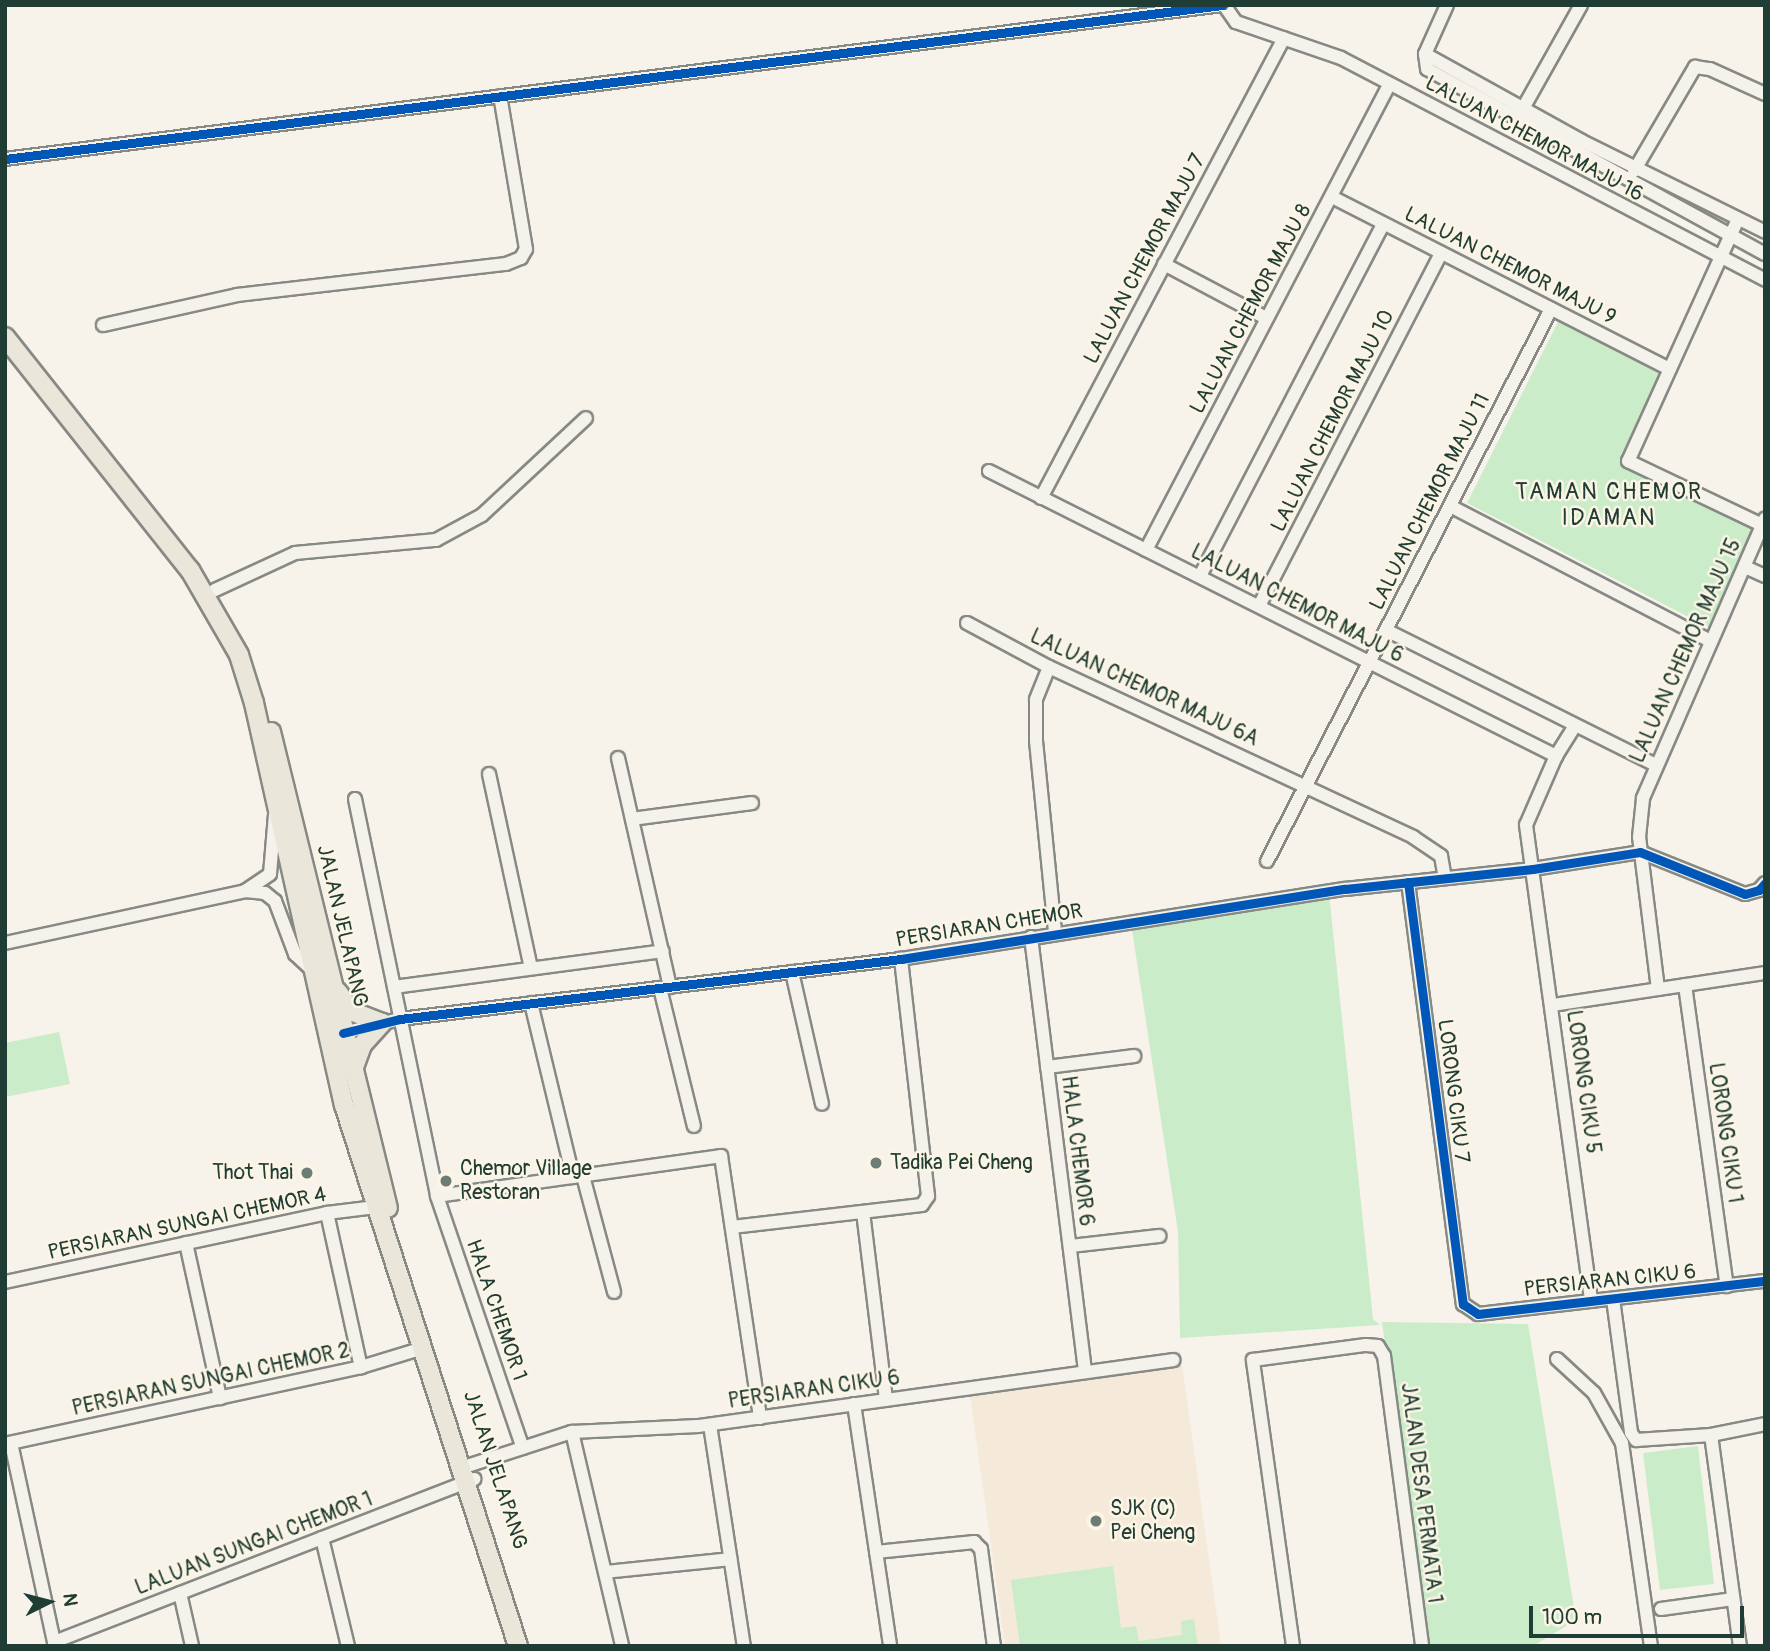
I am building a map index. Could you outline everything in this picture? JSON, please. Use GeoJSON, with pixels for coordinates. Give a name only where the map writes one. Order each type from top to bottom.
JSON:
{"type":"FeatureCollection","features":[{"type":"Feature","properties":{"kind":"main road","name":"JALAN JELAPANG"},"geometry":{"type":"LineString","coordinates":[[5,337],[50,391],[59,395],[90,432],[215,590],[263,700],[343,1033],[391,1218],[526,1646]]}},
{"type":"Feature","properties":{"kind":"main road","name":"JALAN JELAPANG"},"geometry":{"type":"LineString","coordinates":[[50,391],[52,400],[190,570],[220,616],[247,678],[344,1105],[423,1348],[470,1473],[518,1646]]}},
{"type":"Feature","properties":{"kind":"main road"},"geometry":{"type":"LineString","coordinates":[[268,773],[290,839],[328,1012],[343,1033],[337,1046],[344,1105]]}},
{"type":"Feature","properties":{"kind":"main road"},"geometry":{"type":"LineString","coordinates":[[332,983],[351,1011],[382,1023],[362,1045],[353,1073]]}},
{"type":"Feature","properties":{"kind":"street","name":"LALUAN CHEMOR MAJU 16"},"geometry":{"type":"LineString","coordinates":[[1224,5],[1236,22],[1283,38],[1315,45],[1765,280]]}},
{"type":"Feature","properties":{"kind":"street"},"geometry":{"type":"LineString","coordinates":[[5,159],[1224,5]]}},
{"type":"Feature","properties":{"kind":"street"},"geometry":{"type":"LineString","coordinates":[[1447,5],[1425,54],[1427,69],[1515,121],[1765,254]]}},
{"type":"Feature","properties":{"kind":"street"},"geometry":{"type":"LineString","coordinates":[[1515,121],[1581,5]]}},
{"type":"Feature","properties":{"kind":"street","name":"LALUAN CHEMOR MAJU 7"},"geometry":{"type":"LineString","coordinates":[[1041,498],[1283,38]]}},
{"type":"Feature","properties":{"kind":"street"},"geometry":{"type":"LineString","coordinates":[[1425,54],[1524,106],[1582,141],[1637,166],[1765,232]]}},
{"type":"Feature","properties":{"kind":"street"},"geometry":{"type":"LineString","coordinates":[[1630,181],[1695,67],[1710,69],[1765,94]]}},
{"type":"Feature","properties":{"kind":"street","name":"LALUAN CHEMOR MAJU 8"},"geometry":{"type":"LineString","coordinates":[[1146,550],[1389,85]]}},
{"type":"Feature","properties":{"kind":"street"},"geometry":{"type":"LineString","coordinates":[[103,325],[237,295],[506,264],[522,258],[526,249],[500,96]]}},
{"type":"Feature","properties":{"kind":"street","name":"LALUAN CHEMOR MAJU 9"},"geometry":{"type":"LineString","coordinates":[[1332,197],[1670,369]]}},
{"type":"Feature","properties":{"kind":"street"},"geometry":{"type":"LineString","coordinates":[[1738,219],[1628,461],[1763,522]]}},
{"type":"Feature","properties":{"kind":"street"},"geometry":{"type":"LineString","coordinates":[[1200,576],[1383,224]]}},
{"type":"Feature","properties":{"kind":"street","name":"LALUAN CHEMOR MAJU 10"},"geometry":{"type":"LineString","coordinates":[[1259,606],[1441,253]]}},
{"type":"Feature","properties":{"kind":"street"},"geometry":{"type":"LineString","coordinates":[[1164,264],[1266,318]]}},
{"type":"Feature","properties":{"kind":"street","name":"LALUAN CHEMOR MAJU 11"},"geometry":{"type":"LineString","coordinates":[[1267,861],[1551,309]]}},
{"type":"Feature","properties":{"kind":"street"},"geometry":{"type":"LineString","coordinates":[[215,590],[295,553],[436,540],[482,515],[586,418]]}},
{"type":"Feature","properties":{"kind":"street","name":"LALUAN CHEMOR MAJU 6"},"geometry":{"type":"LineString","coordinates":[[989,471],[1556,756]]}},
{"type":"Feature","properties":{"kind":"street"},"geometry":{"type":"LineString","coordinates":[[1450,506],[1710,641]]}},
{"type":"Feature","properties":{"kind":"street","name":"LALUAN CHEMOR MAJU 15"},"geometry":{"type":"LineString","coordinates":[[1658,989],[1640,852],[1643,798],[1763,522]]}},
{"type":"Feature","properties":{"kind":"street"},"geometry":{"type":"LineString","coordinates":[[1745,567],[1765,576]]}},
{"type":"Feature","properties":{"kind":"street","name":"LALUAN CHEMOR MAJU 6A"},"geometry":{"type":"LineString","coordinates":[[967,623],[1049,667],[1306,785],[1433,848],[1441,856],[1445,878]]}},
{"type":"Feature","properties":{"kind":"street"},"geometry":{"type":"LineString","coordinates":[[1386,630],[1656,765]]}},
{"type":"Feature","properties":{"kind":"street"},"geometry":{"type":"LineString","coordinates":[[1049,667],[1036,700],[1036,741],[1055,932]]}},
{"type":"Feature","properties":{"kind":"street"},"geometry":{"type":"LineString","coordinates":[[1556,756],[1575,726]]}},
{"type":"Feature","properties":{"kind":"street","name":"LORONG CIKU 5"},"geometry":{"type":"LineString","coordinates":[[1556,756],[1528,813],[1533,869],[1591,1301]]}},
{"type":"Feature","properties":{"kind":"street"},"geometry":{"type":"LineString","coordinates":[[618,758],[663,951],[665,987],[694,1126]]}},
{"type":"Feature","properties":{"kind":"street"},"geometry":{"type":"LineString","coordinates":[[489,774],[531,968]]}},
{"type":"Feature","properties":{"kind":"street","name":"HALA CHEMOR 1"},"geometry":{"type":"LineString","coordinates":[[355,799],[437,1196],[523,1448]]}},
{"type":"Feature","properties":{"kind":"street"},"geometry":{"type":"LineString","coordinates":[[632,819],[752,803]]}},
{"type":"Feature","properties":{"kind":"street"},"geometry":{"type":"LineString","coordinates":[[245,891],[270,874],[276,812]]}},
{"type":"Feature","properties":{"kind":"street"},"geometry":{"type":"LineString","coordinates":[[1640,852],[1745,894],[1762,887]]}},
{"type":"Feature","properties":{"kind":"street","name":"PERSIARAN CHEMOR"},"geometry":{"type":"LineString","coordinates":[[343,1033],[400,1019],[901,959],[1055,932],[1408,882],[1533,869],[1640,852]]}},
{"type":"Feature","properties":{"kind":"street","name":"LORONG CIKU 7"},"geometry":{"type":"LineString","coordinates":[[1408,882],[1462,1304]]}},
{"type":"Feature","properties":{"kind":"street"},"geometry":{"type":"LineString","coordinates":[[5,943],[245,891],[265,893],[275,901],[295,954],[312,969]]}},
{"type":"Feature","properties":{"kind":"street","name":"HALA CHEMOR 6"},"geometry":{"type":"LineString","coordinates":[[1031,937],[1085,1371]]}},
{"type":"Feature","properties":{"kind":"street"},"geometry":{"type":"LineString","coordinates":[[394,987],[663,951]]}},
{"type":"Feature","properties":{"kind":"street"},"geometry":{"type":"LineString","coordinates":[[732,1227],[922,1205],[928,1196],[901,959]]}},
{"type":"Feature","properties":{"kind":"street"},"geometry":{"type":"LineString","coordinates":[[792,972],[822,1104]]}},
{"type":"Feature","properties":{"kind":"street"},"geometry":{"type":"LineString","coordinates":[[1553,1005],[1765,974]]}},
{"type":"Feature","properties":{"kind":"street","name":"LORONG CIKU 1"},"geometry":{"type":"LineString","coordinates":[[1685,985],[1727,1286]]}},
{"type":"Feature","properties":{"kind":"street"},"geometry":{"type":"LineString","coordinates":[[531,1003],[578,1176],[614,1292]]}},
{"type":"Feature","properties":{"kind":"street"},"geometry":{"type":"LineString","coordinates":[[1048,1067],[1134,1056]]}},
{"type":"Feature","properties":{"kind":"street"},"geometry":{"type":"LineString","coordinates":[[437,1196],[721,1156],[760,1418]]}},
{"type":"Feature","properties":{"kind":"street","name":"PERSIARAN SUNGAI CHEMOR 4"},"geometry":{"type":"LineString","coordinates":[[5,1282],[327,1213],[376,1207]]}},
{"type":"Feature","properties":{"kind":"street"},"geometry":{"type":"LineString","coordinates":[[863,1212],[886,1399]]}},
{"type":"Feature","properties":{"kind":"street"},"geometry":{"type":"LineString","coordinates":[[327,1213],[361,1367]]}},
{"type":"Feature","properties":{"kind":"street"},"geometry":{"type":"LineString","coordinates":[[1070,1247],[1159,1236]]}},
{"type":"Feature","properties":{"kind":"street"},"geometry":{"type":"LineString","coordinates":[[186,1243],[220,1398]]}},
{"type":"Feature","properties":{"kind":"street","name":"PERSIARAN CIKU 6"},"geometry":{"type":"LineString","coordinates":[[1462,1304],[1478,1314],[1765,1281]]}},
{"type":"Feature","properties":{"kind":"street"},"geometry":{"type":"LineString","coordinates":[[1613,1298],[1631,1433],[1636,1440],[1712,1435],[1765,1424]]}},
{"type":"Feature","properties":{"kind":"street","name":"JALAN DESA PERMATA 1"},"geometry":{"type":"LineString","coordinates":[[1293,1646],[1253,1360],[1378,1346],[1384,1356],[1422,1646]]}},
{"type":"Feature","properties":{"kind":"street","name":"PERSIARAN SUNGAI CHEMOR 2"},"geometry":{"type":"LineString","coordinates":[[8,1444],[361,1367],[423,1348]]}},
{"type":"Feature","properties":{"kind":"street"},"geometry":{"type":"LineString","coordinates":[[1557,1359],[1594,1393],[1622,1443],[1651,1646]]}},
{"type":"Feature","properties":{"kind":"street","name":"PERSIARAN CIKU 6"},"geometry":{"type":"LineString","coordinates":[[470,1473],[523,1448],[572,1432],[709,1425],[1174,1360]]}},
{"type":"Feature","properties":{"kind":"street"},"geometry":{"type":"LineString","coordinates":[[854,1404],[890,1646]]}},
{"type":"Feature","properties":{"kind":"street"},"geometry":{"type":"LineString","coordinates":[[709,1425],[744,1646]]}},
{"type":"Feature","properties":{"kind":"street"},"geometry":{"type":"LineString","coordinates":[[572,1432],[622,1646]]}},
{"type":"Feature","properties":{"kind":"street"},"geometry":{"type":"LineString","coordinates":[[1712,1435],[1740,1646]]}},
{"type":"Feature","properties":{"kind":"street"},"geometry":{"type":"LineString","coordinates":[[8,1444],[54,1644]]}},
{"type":"Feature","properties":{"kind":"street","name":"LALUAN SUNGAI CHEMOR 1"},"geometry":{"type":"LineString","coordinates":[[54,1644],[322,1538],[470,1473]]}},
{"type":"Feature","properties":{"kind":"street"},"geometry":{"type":"LineString","coordinates":[[322,1538],[348,1646]]}},
{"type":"Feature","properties":{"kind":"street"},"geometry":{"type":"LineString","coordinates":[[876,1552],[974,1542],[981,1549],[994,1646]]}},
{"type":"Feature","properties":{"kind":"street"},"geometry":{"type":"LineString","coordinates":[[605,1572],[730,1559]]}},
{"type":"Feature","properties":{"kind":"street"},"geometry":{"type":"LineString","coordinates":[[180,1593],[192,1646]]}},
{"type":"Feature","properties":{"kind":"street"},"geometry":{"type":"LineString","coordinates":[[1661,1609],[1733,1599]]}},
{"type":"Feature","properties":{"kind":"shaded area","name":"SJK (C) Pei Cheng"},"geometry":{"type":"Polygon","coordinates":[[[1182,1365],[1221,1646],[1005,1646],[970,1395],[1182,1365]]]}},
{"type":"Feature","properties":{"kind":"green space"},"geometry":{"type":"Polygon","coordinates":[[[1560,318],[1661,371],[1621,461],[1758,527],[1710,628],[1467,503],[1560,318]]]}},
{"type":"Feature","properties":{"kind":"green space"},"geometry":{"type":"Polygon","coordinates":[[[1329,893],[1373,1319],[1380,1325],[1180,1338],[1178,1232],[1131,923],[1329,893]]]}},
{"type":"Feature","properties":{"kind":"green space"},"geometry":{"type":"Polygon","coordinates":[[[59,1032],[70,1084],[5,1097],[5,1043],[59,1032]]]}},
{"type":"Feature","properties":{"kind":"green space"},"geometry":{"type":"Polygon","coordinates":[[[1382,1322],[1528,1324],[1576,1620],[1533,1646],[1424,1646],[1382,1322]]]}},
{"type":"Feature","properties":{"kind":"green space"},"geometry":{"type":"Polygon","coordinates":[[[1698,1446],[1714,1584],[1660,1590],[1643,1453],[1698,1446]]]}},
{"type":"Feature","properties":{"kind":"green space"},"geometry":{"type":"Polygon","coordinates":[[[1113,1566],[1121,1628],[1136,1626],[1139,1641],[1182,1635],[1181,1621],[1194,1619],[1198,1646],[1020,1646],[1011,1580],[1113,1566]]]}},
{"type":"Feature","properties":{"kind":"cycle path"},"geometry":{"type":"LineString","coordinates":[[5,159],[1223,5]]}},
{"type":"Feature","properties":{"kind":"cycle path"},"geometry":{"type":"LineString","coordinates":[[343,1033],[400,1019],[901,959],[1345,889],[1533,869],[1640,852],[1745,894],[1759,890],[1765,883]]}},
{"type":"Feature","properties":{"kind":"cycle path"},"geometry":{"type":"LineString","coordinates":[[1408,882],[1463,1304],[1478,1314],[1765,1281]]}},
{"type":"Feature","properties":{"kind":"place","name":"Tadika Pei Cheng"},"geometry":{"type":"Point","coordinates":[876,1163]}},
{"type":"Feature","properties":{"kind":"place","name":"Thot Thai"},"geometry":{"type":"Point","coordinates":[307,1173]}},
{"type":"Feature","properties":{"kind":"place","name":"Chemor Village Restoran"},"geometry":{"type":"Point","coordinates":[446,1181]}},
{"type":"Feature","properties":{"kind":"place","name":"SJK (C) Pei Cheng"},"geometry":{"type":"Point","coordinates":[1096,1521]}},
{"type":"Feature","properties":{"kind":"district","name":"TAMAN CHEMOR IDAMAN"},"geometry":{"type":"Point","coordinates":[1609,505]}}]}
